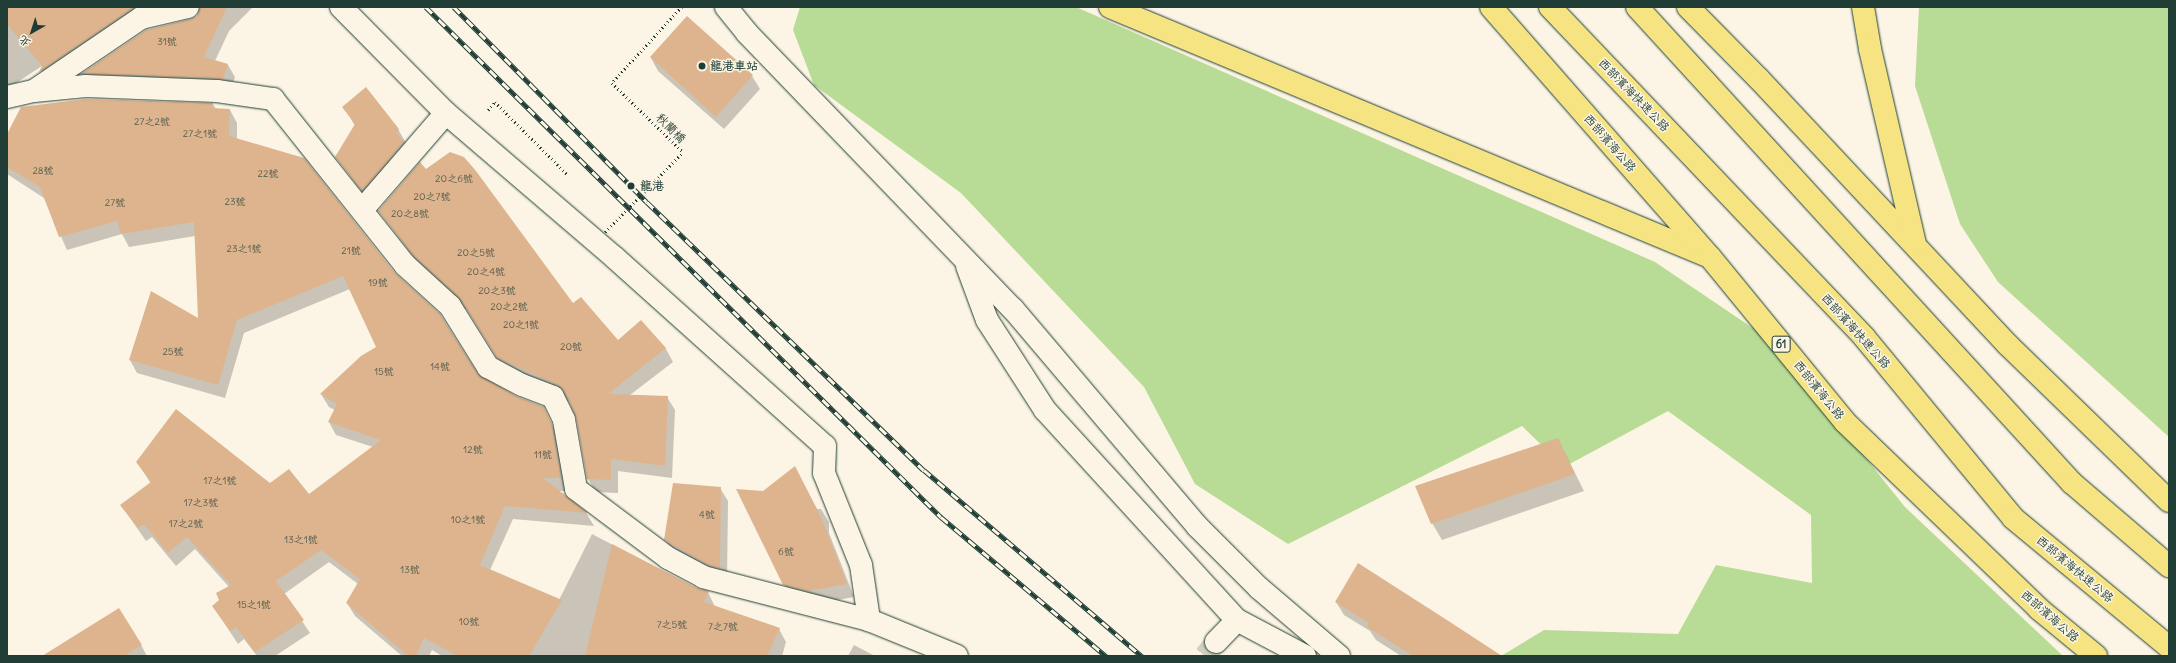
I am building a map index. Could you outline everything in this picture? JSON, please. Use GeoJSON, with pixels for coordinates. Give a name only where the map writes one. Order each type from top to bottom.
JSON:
{"type":"FeatureCollection","features":[{"type":"Feature","properties":{"kind":"main road"},"geometry":{"type":"LineString","coordinates":[[1110,7],[1710,257]]}},
{"type":"Feature","properties":{"kind":"main road","name":"西部濱海公路"},"geometry":{"type":"LineString","coordinates":[[1491,7],[1710,257],[1844,422],[2039,608],[2096,656]]}},
{"type":"Feature","properties":{"kind":"main road","name":"西部濱海快速公路"},"geometry":{"type":"LineString","coordinates":[[1550,7],[1864,337],[2013,518],[2169,647]]}},
{"type":"Feature","properties":{"kind":"main road"},"geometry":{"type":"LineString","coordinates":[[1637,7],[2072,483],[2169,566]]}},
{"type":"Feature","properties":{"kind":"main road"},"geometry":{"type":"LineString","coordinates":[[1688,7],[1915,245],[2008,345],[2169,501]]}},
{"type":"Feature","properties":{"kind":"main road"},"geometry":{"type":"LineString","coordinates":[[1863,7],[1870,49],[1915,245]]}},
{"type":"Feature","properties":{"kind":"street"},"geometry":{"type":"LineString","coordinates":[[34,91],[141,18],[188,7]]}},
{"type":"Feature","properties":{"kind":"street"},"geometry":{"type":"LineString","coordinates":[[341,7],[446,113],[614,257],[824,446],[824,472],[861,565],[869,620]]}},
{"type":"Feature","properties":{"kind":"street"},"geometry":{"type":"LineString","coordinates":[[726,7],[752,39],[1013,309],[1197,526],[1259,588],[1339,656]]}},
{"type":"Feature","properties":{"kind":"street"},"geometry":{"type":"LineString","coordinates":[[7,97],[34,91],[86,86],[217,91],[273,100],[405,265],[450,306],[488,367],[552,397],[564,420],[576,489],[668,558],[703,576],[869,620],[957,656]]}},
{"type":"Feature","properties":{"kind":"street"},"geometry":{"type":"LineString","coordinates":[[362,210],[446,113]]}},
{"type":"Feature","properties":{"kind":"street"},"geometry":{"type":"LineString","coordinates":[[964,258],[987,320],[1045,410],[1237,620],[1305,656]]}},
{"type":"Feature","properties":{"kind":"street"},"geometry":{"type":"LineString","coordinates":[[1216,642],[1237,620]]}},
{"type":"Feature","properties":{"kind":"path","name":"秋蘭橋"},"geometry":{"type":"LineString","coordinates":[[605,232],[683,152],[612,83],[682,7]]}},
{"type":"Feature","properties":{"kind":"path"},"geometry":{"type":"LineString","coordinates":[[495,102],[568,175],[563,180]]}},
{"type":"Feature","properties":{"kind":"green space"},"geometry":{"type":"Polygon","coordinates":[[[800,7],[1076,7],[1655,262],[1772,341],[1905,507],[2063,656],[1501,656],[1544,630],[1678,634],[1716,565],[1812,583],[1811,515],[1668,411],[1564,467],[1522,426],[1288,544],[1195,484],[1144,387],[961,193],[814,85],[793,30],[800,7]]]}},
{"type":"Feature","properties":{"kind":"green space"},"geometry":{"type":"Polygon","coordinates":[[[1919,7],[2169,7],[2169,437],[1998,282],[1960,224],[1915,86],[1919,7]]]}},
{"type":"Feature","properties":{"kind":"building"},"geometry":{"type":"Polygon","coordinates":[[[7,7],[135,7],[39,72],[42,66],[7,24],[7,7]]]}},
{"type":"Feature","properties":{"kind":"building"},"geometry":{"type":"Polygon","coordinates":[[[200,7],[227,7],[204,57],[228,64],[223,79],[81,74],[146,30],[191,19],[197,16],[200,7]]]}},
{"type":"Feature","properties":{"kind":"building","name":"龍港車站"},"geometry":{"type":"Polygon","coordinates":[[[687,16],[753,75],[716,117],[650,57],[687,16]]]}},
{"type":"Feature","properties":{"kind":"building"},"geometry":{"type":"Polygon","coordinates":[[[366,87],[399,129],[397,133],[404,142],[362,191],[335,157],[355,124],[342,107],[366,87]]]}},
{"type":"Feature","properties":{"kind":"building"},"geometry":{"type":"Polygon","coordinates":[[[86,99],[213,103],[212,108],[230,109],[229,136],[304,158],[395,273],[440,314],[478,374],[516,396],[544,407],[552,424],[561,478],[543,478],[588,513],[505,506],[480,565],[562,600],[529,656],[458,656],[424,638],[416,656],[408,656],[346,603],[360,579],[321,550],[276,581],[304,620],[255,652],[236,627],[230,631],[212,606],[219,600],[216,593],[231,585],[187,537],[168,553],[144,524],[138,528],[120,505],[151,482],[136,462],[176,409],[270,483],[289,469],[309,494],[381,440],[328,422],[337,404],[320,394],[361,356],[376,347],[343,276],[237,320],[218,385],[129,360],[151,291],[198,318],[194,222],[121,234],[117,221],[59,237],[40,187],[7,167],[7,134],[21,107],[86,99]]]}},
{"type":"Feature","properties":{"kind":"building"},"geometry":{"type":"Polygon","coordinates":[[[450,152],[464,157],[476,171],[573,303],[581,297],[618,340],[641,320],[666,348],[608,394],[668,396],[665,466],[611,459],[611,480],[587,479],[576,418],[564,391],[558,385],[497,358],[460,299],[414,256],[378,211],[420,162],[426,169],[450,152]]]}},
{"type":"Feature","properties":{"kind":"building"},"geometry":{"type":"Polygon","coordinates":[[[1558,438],[1575,474],[1431,524],[1415,486],[1558,438]]]}},
{"type":"Feature","properties":{"kind":"building"},"geometry":{"type":"Polygon","coordinates":[[[795,466],[822,519],[847,584],[807,591],[783,585],[736,489],[763,491],[795,466]]]}},
{"type":"Feature","properties":{"kind":"building"},"geometry":{"type":"Polygon","coordinates":[[[673,483],[721,487],[720,568],[708,565],[664,540],[673,483]]]}},
{"type":"Feature","properties":{"kind":"building"},"geometry":{"type":"Polygon","coordinates":[[[612,544],[697,588],[709,591],[704,602],[780,628],[767,656],[585,656],[612,544]]]}},
{"type":"Feature","properties":{"kind":"building"},"geometry":{"type":"Polygon","coordinates":[[[1358,563],[1502,656],[1413,656],[1367,627],[1369,623],[1335,602],[1358,563]]]}},
{"type":"Feature","properties":{"kind":"building"},"geometry":{"type":"Polygon","coordinates":[[[119,608],[142,645],[124,656],[42,656],[119,608]]]}},
{"type":"Feature","properties":{"kind":"tunnel"},"geometry":{"type":"LineString","coordinates":[[1205,656],[1216,642]]}},
{"type":"Feature","properties":{"kind":"railway"},"geometry":{"type":"LineString","coordinates":[[426,7],[941,517],[1106,656]]}},
{"type":"Feature","properties":{"kind":"railway"},"geometry":{"type":"LineString","coordinates":[[454,7],[647,202],[924,470],[1142,656]]}},
{"type":"Feature","properties":{"kind":"place","name":"龍港車站"},"geometry":{"type":"Point","coordinates":[702,66]}},
{"type":"Feature","properties":{"kind":"place","name":"龍港"},"geometry":{"type":"Point","coordinates":[631,186]}}]}
